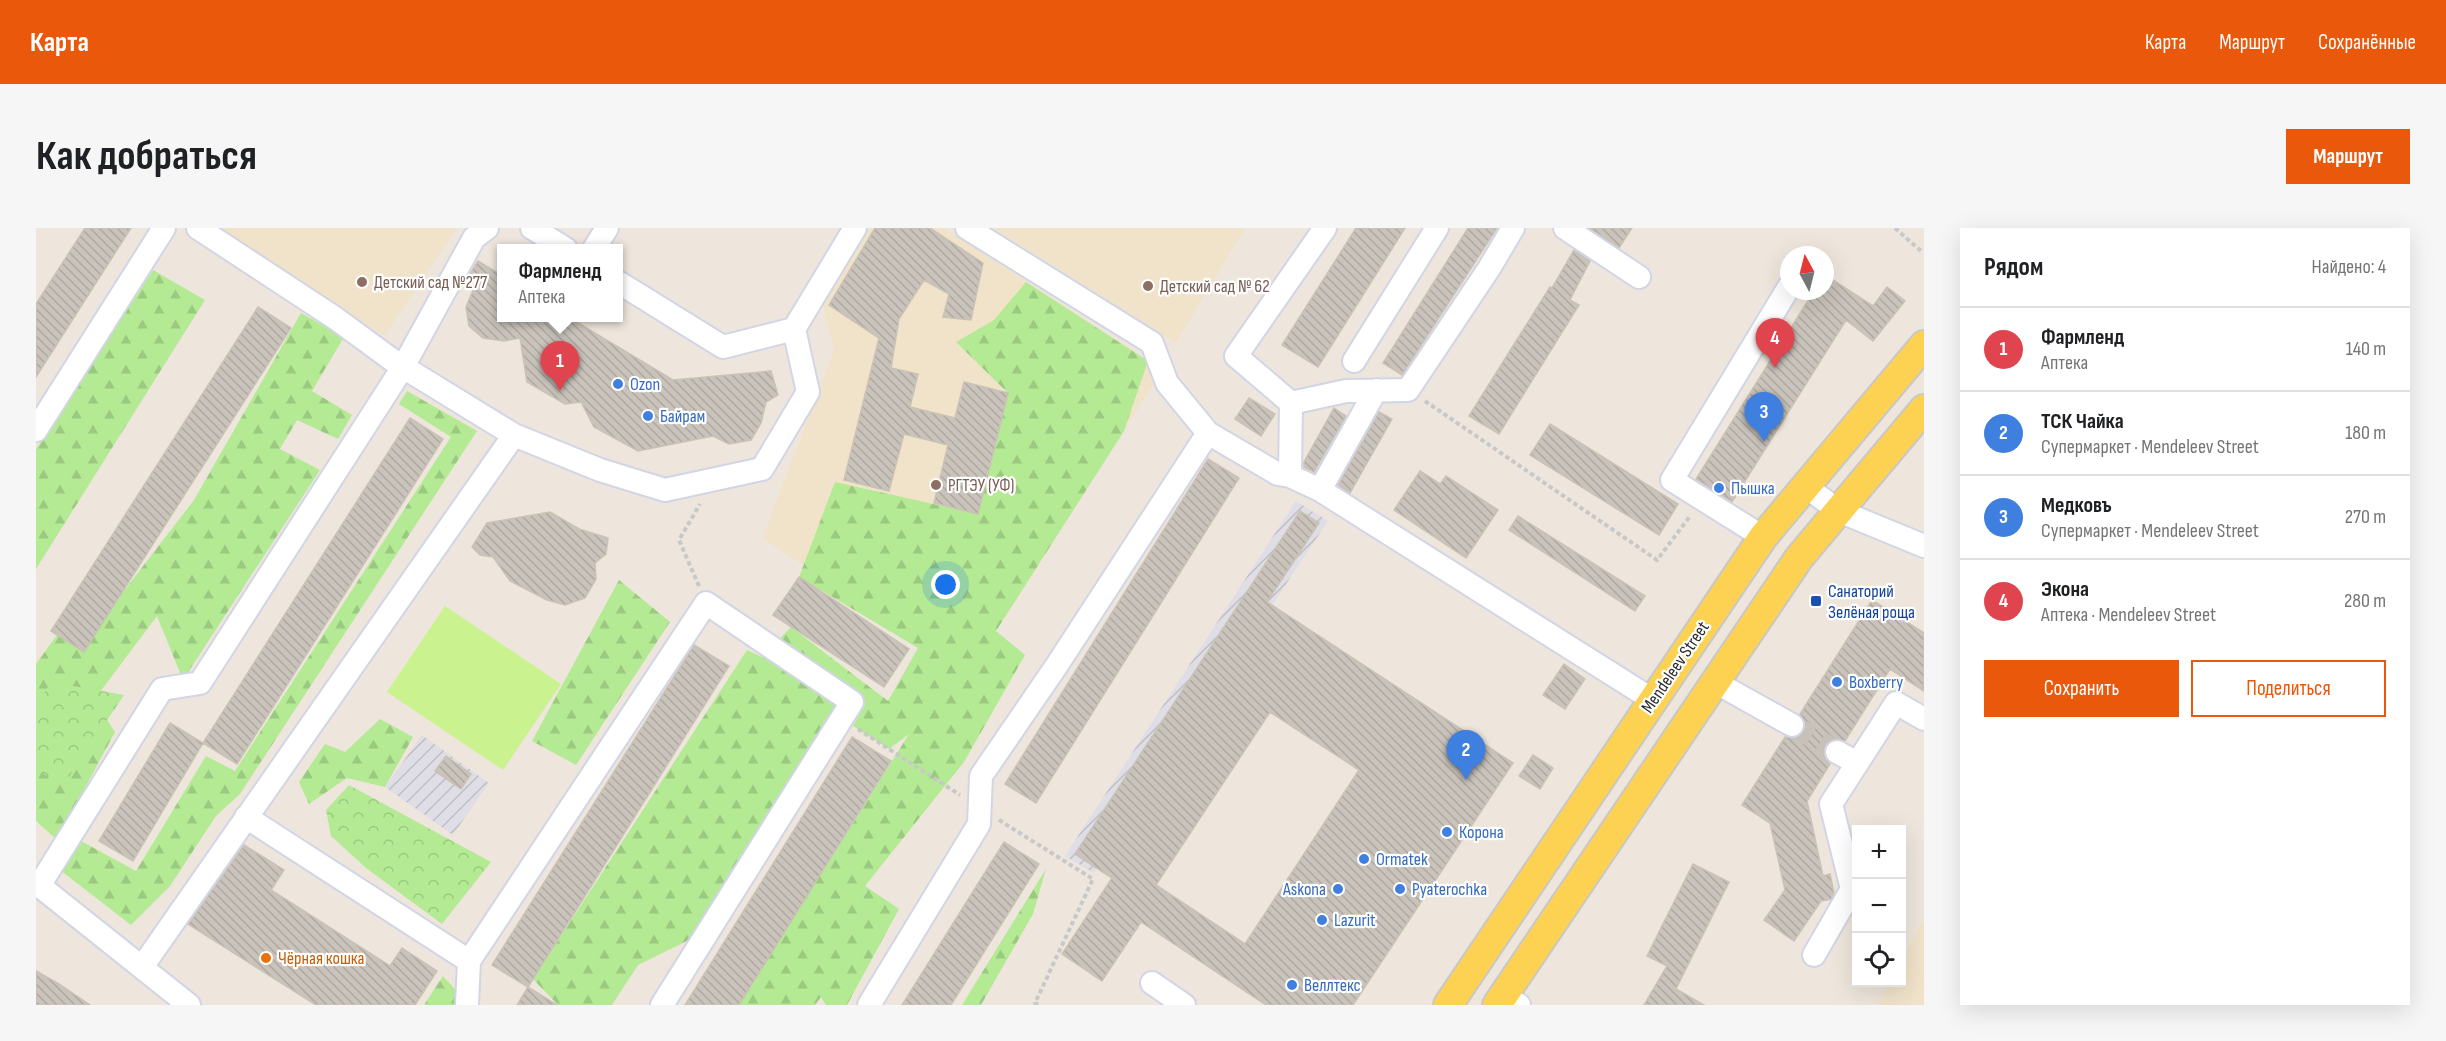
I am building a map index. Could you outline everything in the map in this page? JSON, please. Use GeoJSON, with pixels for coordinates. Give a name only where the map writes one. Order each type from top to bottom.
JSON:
{"type":"FeatureCollection","features":[{"type":"Feature","properties":{"kind":"main road","name":"Mendeleev Street"},"geometry":{"type":"LineString","coordinates":[[1448,1005],[1763,537],[1924,345]]}},
{"type":"Feature","properties":{"kind":"main road"},"geometry":{"type":"LineString","coordinates":[[1507,1002],[1715,682],[1799,558],[1924,410]]}},
{"type":"Feature","properties":{"kind":"street"},"geometry":{"type":"LineString","coordinates":[[36,430],[164,228]]}},
{"type":"Feature","properties":{"kind":"street"},"geometry":{"type":"LineString","coordinates":[[198,228],[335,318],[403,367],[514,435],[600,470],[665,490],[762,469],[808,392],[794,329],[855,228]]}},
{"type":"Feature","properties":{"kind":"street"},"geometry":{"type":"LineString","coordinates":[[189,1005],[38,885],[162,690],[200,683],[403,367],[474,238],[487,228]]}},
{"type":"Feature","properties":{"kind":"street"},"geometry":{"type":"LineString","coordinates":[[532,228],[558,244]]}},
{"type":"Feature","properties":{"kind":"street"},"geometry":{"type":"LineString","coordinates":[[597,244],[607,228]]}},
{"type":"Feature","properties":{"kind":"street"},"geometry":{"type":"LineString","coordinates":[[967,228],[1061,296],[1152,343],[1167,382],[1208,433],[1278,474],[1290,476],[1320,490],[1653,700]]}},
{"type":"Feature","properties":{"kind":"street"},"geometry":{"type":"LineString","coordinates":[[1291,403],[1236,356],[1325,228]]}},
{"type":"Feature","properties":{"kind":"street"},"geometry":{"type":"LineString","coordinates":[[1354,361],[1437,228]]}},
{"type":"Feature","properties":{"kind":"street"},"geometry":{"type":"LineString","coordinates":[[1291,403],[1346,391],[1408,390],[1490,267],[1513,228]]}},
{"type":"Feature","properties":{"kind":"street"},"geometry":{"type":"LineString","coordinates":[[1565,228],[1639,277]]}},
{"type":"Feature","properties":{"kind":"street"},"geometry":{"type":"LineString","coordinates":[[623,285],[723,348],[794,329]]}},
{"type":"Feature","properties":{"kind":"street"},"geometry":{"type":"LineString","coordinates":[[1763,537],[1672,480],[1781,300]]}},
{"type":"Feature","properties":{"kind":"street"},"geometry":{"type":"LineString","coordinates":[[1320,490],[1376,390]]}},
{"type":"Feature","properties":{"kind":"street"},"geometry":{"type":"LineString","coordinates":[[1290,476],[1291,403]]}},
{"type":"Feature","properties":{"kind":"street"},"geometry":{"type":"LineString","coordinates":[[869,1005],[979,824],[981,776],[1057,665],[1208,433]]}},
{"type":"Feature","properties":{"kind":"street"},"geometry":{"type":"LineString","coordinates":[[142,968],[514,435]]}},
{"type":"Feature","properties":{"kind":"street"},"geometry":{"type":"LineString","coordinates":[[1805,486],[1839,511],[1924,546]]}},
{"type":"Feature","properties":{"kind":"street"},"geometry":{"type":"LineString","coordinates":[[467,1005],[469,961],[706,603],[852,702],[663,1005]]}},
{"type":"Feature","properties":{"kind":"street"},"geometry":{"type":"LineString","coordinates":[[1715,682],[1792,725]]}},
{"type":"Feature","properties":{"kind":"street"},"geometry":{"type":"LineString","coordinates":[[1814,954],[1852,889],[1831,804],[1847,757],[1896,703],[1924,719]]}},
{"type":"Feature","properties":{"kind":"street"},"geometry":{"type":"LineString","coordinates":[[246,817],[469,961]]}},
{"type":"Feature","properties":{"kind":"street"},"geometry":{"type":"LineString","coordinates":[[1152,982],[1184,1005]]}},
{"type":"Feature","properties":{"kind":"path"},"geometry":{"type":"LineString","coordinates":[[1895,228],[1921,251]]}},
{"type":"Feature","properties":{"kind":"path"},"geometry":{"type":"LineString","coordinates":[[1408,390],[1657,560],[1702,500]]}},
{"type":"Feature","properties":{"kind":"path"},"geometry":{"type":"LineString","coordinates":[[706,603],[679,540],[714,480]]}},
{"type":"Feature","properties":{"kind":"path"},"geometry":{"type":"LineString","coordinates":[[842,718],[1093,879],[1035,1003],[1038,1005]]}},
{"type":"Feature","properties":{"kind":"shaded area","name":"Детский сад №277"},"geometry":{"type":"Polygon","coordinates":[[[221,228],[457,228],[384,336],[221,228]]]}},
{"type":"Feature","properties":{"kind":"shaded area","name":"РГТЭУ (УФ)"},"geometry":{"type":"Polygon","coordinates":[[[870,228],[944,228],[1163,370],[971,670],[762,539],[834,351],[823,305],[870,228]]]}},
{"type":"Feature","properties":{"kind":"shaded area","name":"Детский сад № 62"},"geometry":{"type":"Polygon","coordinates":[[[993,228],[1245,228],[1176,343],[993,228]]]}},
{"type":"Feature","properties":{"kind":"shaded area"},"geometry":{"type":"Polygon","coordinates":[[[1296,501],[1328,521],[1094,873],[1065,856],[1296,501]]]}},
{"type":"Feature","properties":{"kind":"shaded area"},"geometry":{"type":"Polygon","coordinates":[[[422,735],[489,783],[453,835],[385,787],[422,735]]]}},
{"type":"Feature","properties":{"kind":"shaded area"},"geometry":{"type":"Polygon","coordinates":[[[1924,918],[1924,1005],[1881,1005],[1878,1003],[1887,987],[1906,987],[1906,952],[1924,918]]]}},
{"type":"Feature","properties":{"kind":"green space"},"geometry":{"type":"Polygon","coordinates":[[[153,270],[205,300],[36,569],[36,449],[153,270]]]}},
{"type":"Feature","properties":{"kind":"green space"},"geometry":{"type":"Polygon","coordinates":[[[1026,282],[1148,361],[1124,431],[996,631],[1025,655],[964,762],[865,886],[899,909],[847,1005],[826,1005],[821,997],[815,1005],[739,1005],[909,734],[889,749],[853,726],[865,704],[789,670],[852,702],[693,938],[638,965],[612,1005],[558,1005],[533,979],[747,650],[762,657],[791,627],[888,701],[918,648],[799,577],[835,482],[978,514],[1008,393],[956,342],[994,320],[1026,282]]]}},
{"type":"Feature","properties":{"kind":"green space"},"geometry":{"type":"Polygon","coordinates":[[[301,313],[344,337],[312,391],[352,415],[338,439],[297,420],[280,449],[320,470],[183,680],[157,616],[94,700],[115,732],[57,840],[36,821],[36,664],[57,635],[84,652],[120,596],[194,500],[301,313]]]}},
{"type":"Feature","properties":{"kind":"green space"},"geometry":{"type":"Polygon","coordinates":[[[407,391],[477,431],[240,794],[216,816],[170,886],[131,925],[60,870],[79,840],[136,871],[206,756],[235,771],[451,437],[399,404],[407,391]]]}},
{"type":"Feature","properties":{"kind":"green space"},"geometry":{"type":"Polygon","coordinates":[[[619,580],[670,622],[576,765],[532,741],[619,580]]]}},
{"type":"Feature","properties":{"kind":"green space"},"geometry":{"type":"Polygon","coordinates":[[[445,606],[561,684],[503,770],[387,692],[445,606]]]}},
{"type":"Feature","properties":{"kind":"green space"},"geometry":{"type":"Polygon","coordinates":[[[51,682],[124,695],[63,786],[36,769],[36,706],[51,682]]]}},
{"type":"Feature","properties":{"kind":"green space"},"geometry":{"type":"Polygon","coordinates":[[[380,719],[413,737],[385,787],[347,778],[309,804],[299,782],[325,744],[345,752],[380,719]]]}},
{"type":"Feature","properties":{"kind":"green space"},"geometry":{"type":"Polygon","coordinates":[[[349,785],[491,862],[442,924],[366,868],[331,836],[326,810],[349,785]]]}},
{"type":"Feature","properties":{"kind":"green space"},"geometry":{"type":"Polygon","coordinates":[[[1046,869],[1033,914],[981,1005],[962,1005],[1046,869]]]}},
{"type":"Feature","properties":{"kind":"green space"},"geometry":{"type":"Polygon","coordinates":[[[443,976],[460,995],[461,1005],[424,1005],[443,976]]]}},
{"type":"Feature","properties":{"kind":"building"},"geometry":{"type":"Polygon","coordinates":[[[85,228],[131,228],[36,377],[36,304],[85,228]]]}},
{"type":"Feature","properties":{"kind":"building"},"geometry":{"type":"Polygon","coordinates":[[[875,228],[930,228],[983,263],[971,320],[943,317],[949,294],[924,280],[899,319],[891,368],[918,374],[910,407],[955,418],[964,382],[1008,393],[978,514],[934,503],[948,445],[904,434],[889,491],[844,480],[879,338],[829,305],[875,228]]]}},
{"type":"Feature","properties":{"kind":"building"},"geometry":{"type":"Polygon","coordinates":[[[1356,228],[1405,228],[1318,367],[1282,345],[1356,228]]]}},
{"type":"Feature","properties":{"kind":"building"},"geometry":{"type":"Polygon","coordinates":[[[1468,228],[1497,228],[1402,375],[1383,363],[1468,228]]]}},
{"type":"Feature","properties":{"kind":"building"},"geometry":{"type":"Polygon","coordinates":[[[1589,228],[1632,228],[1619,248],[1589,228]]]}},
{"type":"Feature","properties":{"kind":"building"},"geometry":{"type":"Polygon","coordinates":[[[1574,250],[1590,261],[1570,300],[1579,305],[1499,434],[1469,416],[1574,250]]]}},
{"type":"Feature","properties":{"kind":"building"},"geometry":{"type":"Polygon","coordinates":[[[478,261],[497,273],[497,322],[577,322],[673,380],[771,371],[778,395],[766,402],[761,423],[751,440],[729,444],[713,436],[638,451],[594,427],[581,402],[565,404],[527,382],[520,338],[504,341],[483,338],[469,326],[466,307],[476,283],[468,277],[478,261]]]}},
{"type":"Feature","properties":{"kind":"building"},"geometry":{"type":"Polygon","coordinates":[[[1834,281],[1873,306],[1887,287],[1905,301],[1873,341],[1846,320],[1732,502],[1696,479],[1808,300],[1834,300],[1834,281]]]}},
{"type":"Feature","properties":{"kind":"building"},"geometry":{"type":"Polygon","coordinates":[[[258,307],[291,328],[84,652],[51,631],[258,307]]]}},
{"type":"Feature","properties":{"kind":"building"},"geometry":{"type":"Polygon","coordinates":[[[1249,398],[1275,414],[1261,436],[1235,419],[1249,398]]]}},
{"type":"Feature","properties":{"kind":"building"},"geometry":{"type":"Polygon","coordinates":[[[1334,408],[1346,416],[1314,472],[1304,467],[1304,462],[1334,408]]]}},
{"type":"Feature","properties":{"kind":"building"},"geometry":{"type":"Polygon","coordinates":[[[1379,412],[1392,419],[1350,493],[1338,485],[1379,412]]]}},
{"type":"Feature","properties":{"kind":"building"},"geometry":{"type":"Polygon","coordinates":[[[410,418],[443,439],[237,764],[203,743],[410,418]]]}},
{"type":"Feature","properties":{"kind":"building"},"geometry":{"type":"Polygon","coordinates":[[[1550,424],[1678,504],[1659,535],[1530,455],[1550,424]]]}},
{"type":"Feature","properties":{"kind":"building"},"geometry":{"type":"Polygon","coordinates":[[[1208,459],[1239,478],[1036,803],[1005,784],[1208,459]]]}},
{"type":"Feature","properties":{"kind":"building"},"geometry":{"type":"Polygon","coordinates":[[[1420,471],[1440,484],[1446,476],[1498,510],[1466,558],[1394,510],[1420,471]]]}},
{"type":"Feature","properties":{"kind":"building"},"geometry":{"type":"Polygon","coordinates":[[[1300,511],[1319,523],[1267,602],[1513,763],[1353,1005],[1266,1005],[1141,922],[1102,981],[1062,954],[1112,878],[1075,854],[1300,511]],[[1270,712],[1156,885],[1245,944],[1359,770],[1270,712]]]}},
{"type":"Feature","properties":{"kind":"building"},"geometry":{"type":"Polygon","coordinates":[[[550,512],[579,529],[608,538],[606,554],[595,563],[596,579],[585,598],[565,605],[547,600],[510,581],[493,557],[480,555],[472,547],[487,523],[550,512]]]}},
{"type":"Feature","properties":{"kind":"building"},"geometry":{"type":"Polygon","coordinates":[[[1518,516],[1645,596],[1635,611],[1509,530],[1518,516]]]}},
{"type":"Feature","properties":{"kind":"building"},"geometry":{"type":"Polygon","coordinates":[[[799,577],[909,649],[884,687],[773,615],[799,577]]]}},
{"type":"Feature","properties":{"kind":"building"},"geometry":{"type":"Polygon","coordinates":[[[1872,600],[1924,633],[1924,691],[1890,669],[1845,741],[1836,739],[1825,746],[1825,758],[1830,764],[1807,801],[1823,876],[1830,874],[1834,893],[1831,899],[1821,901],[1794,941],[1764,920],[1785,890],[1770,823],[1742,805],[1785,737],[1793,738],[1803,732],[1805,724],[1800,714],[1872,600]]]}},
{"type":"Feature","properties":{"kind":"building"},"geometry":{"type":"Polygon","coordinates":[[[694,645],[729,666],[528,987],[492,965],[694,645]]]}},
{"type":"Feature","properties":{"kind":"building"},"geometry":{"type":"Polygon","coordinates":[[[1564,664],[1585,679],[1565,709],[1543,695],[1564,664]]]}},
{"type":"Feature","properties":{"kind":"building"},"geometry":{"type":"Polygon","coordinates":[[[170,723],[203,743],[133,861],[99,841],[170,723]]]}},
{"type":"Feature","properties":{"kind":"building"},"geometry":{"type":"Polygon","coordinates":[[[852,737],[891,761],[739,1005],[685,1005],[852,737]]]}},
{"type":"Feature","properties":{"kind":"building"},"geometry":{"type":"Polygon","coordinates":[[[1533,755],[1553,768],[1540,789],[1519,776],[1533,755]]]}},
{"type":"Feature","properties":{"kind":"building"},"geometry":{"type":"Polygon","coordinates":[[[446,756],[471,774],[461,789],[435,771],[446,756]]]}},
{"type":"Feature","properties":{"kind":"building"},"geometry":{"type":"Polygon","coordinates":[[[1004,842],[1039,864],[951,1005],[902,1005],[1004,842]]]}},
{"type":"Feature","properties":{"kind":"building"},"geometry":{"type":"Polygon","coordinates":[[[244,845],[284,870],[271,890],[390,966],[402,948],[437,971],[415,1005],[316,1005],[188,924],[244,845]]]}},
{"type":"Feature","properties":{"kind":"building"},"geometry":{"type":"Polygon","coordinates":[[[1693,864],[1729,882],[1676,989],[1704,1005],[1644,1005],[1667,966],[1647,956],[1693,864]]]}},
{"type":"Feature","properties":{"kind":"building"},"geometry":{"type":"Polygon","coordinates":[[[36,971],[59,984],[90,1005],[36,1005],[36,971]]]}},
{"type":"Feature","properties":{"kind":"building"},"geometry":{"type":"Polygon","coordinates":[[[528,987],[557,1005],[517,1005],[528,987]]]}},
{"type":"Feature","properties":{"kind":"tunnel"},"geometry":{"type":"LineString","coordinates":[[1792,725],[1837,752]]}},
{"type":"Feature","properties":{"kind":"place","name":"Детский сад №277"},"geometry":{"type":"Point","coordinates":[362,282]}},
{"type":"Feature","properties":{"kind":"place","name":"Детский сад № 62"},"geometry":{"type":"Point","coordinates":[1148,286]}},
{"type":"Feature","properties":{"kind":"place","name":"Экона"},"geometry":{"type":"Point","coordinates":[1775,368]}},
{"type":"Feature","properties":{"kind":"place","name":"Ozon"},"geometry":{"type":"Point","coordinates":[618,384]}},
{"type":"Feature","properties":{"kind":"place","name":"Фармленд"},"geometry":{"type":"Point","coordinates":[560,391]}},
{"type":"Feature","properties":{"kind":"place","name":"Байрам"},"geometry":{"type":"Point","coordinates":[648,416]}},
{"type":"Feature","properties":{"kind":"place","name":"Медковъ"},"geometry":{"type":"Point","coordinates":[1764,442]}},
{"type":"Feature","properties":{"kind":"place","name":"РГТЭУ (УФ)"},"geometry":{"type":"Point","coordinates":[936,485]}},
{"type":"Feature","properties":{"kind":"place","name":"Пышка"},"geometry":{"type":"Point","coordinates":[1719,488]}},
{"type":"Feature","properties":{"kind":"place","name":"Санаторий Зелёная роща"},"geometry":{"type":"Point","coordinates":[1816,601]}},
{"type":"Feature","properties":{"kind":"place","name":"Boxberry"},"geometry":{"type":"Point","coordinates":[1837,682]}},
{"type":"Feature","properties":{"kind":"place","name":"ТСК Чайка"},"geometry":{"type":"Point","coordinates":[1466,780]}},
{"type":"Feature","properties":{"kind":"place","name":"Корона"},"geometry":{"type":"Point","coordinates":[1447,832]}},
{"type":"Feature","properties":{"kind":"place","name":"Ormatek"},"geometry":{"type":"Point","coordinates":[1364,859]}},
{"type":"Feature","properties":{"kind":"place","name":"Askona"},"geometry":{"type":"Point","coordinates":[1338,889]}},
{"type":"Feature","properties":{"kind":"place","name":"Pyaterochka"},"geometry":{"type":"Point","coordinates":[1400,889]}},
{"type":"Feature","properties":{"kind":"place","name":"Lazurit"},"geometry":{"type":"Point","coordinates":[1322,920]}},
{"type":"Feature","properties":{"kind":"place","name":"Чёрная кошка"},"geometry":{"type":"Point","coordinates":[266,958]}},
{"type":"Feature","properties":{"kind":"place","name":"Веллтекс"},"geometry":{"type":"Point","coordinates":[1292,985]}}]}
